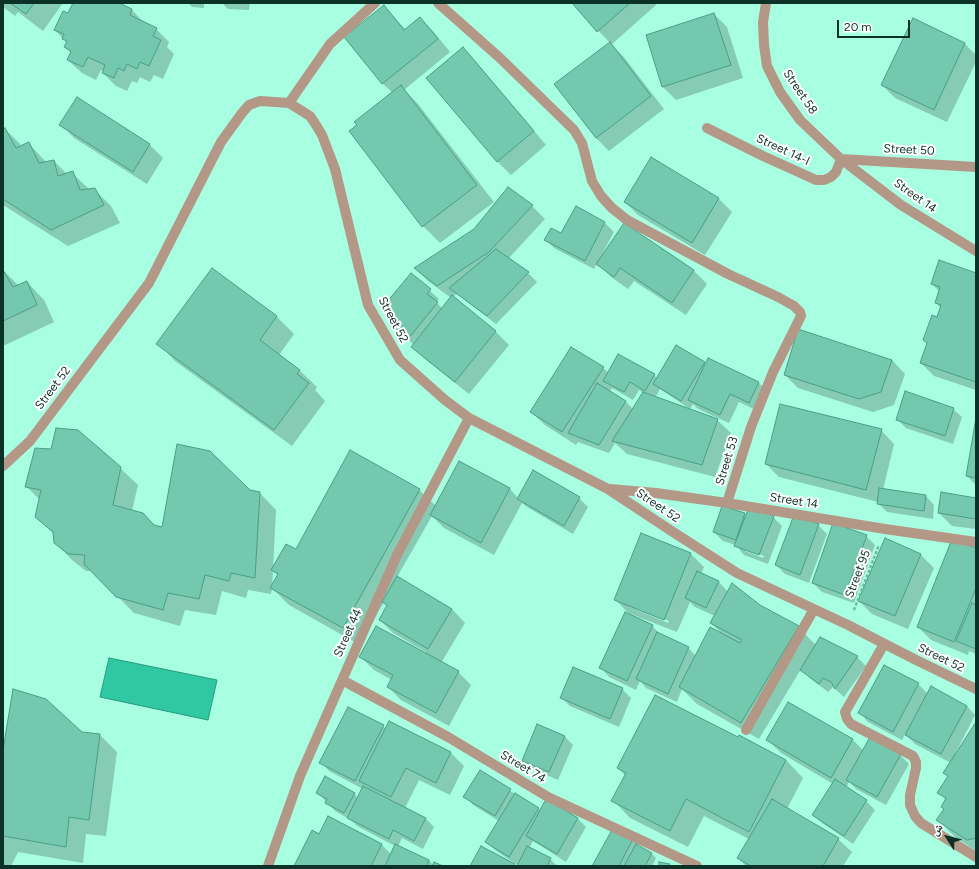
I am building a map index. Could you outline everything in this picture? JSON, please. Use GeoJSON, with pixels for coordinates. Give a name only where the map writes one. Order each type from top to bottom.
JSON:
{"type":"FeatureCollection","features":[{"type":"Feature","properties":{"kind":"street"},"geometry":{"type":"LineString","coordinates":[[289,103],[330,44],[375,3]]}},
{"type":"Feature","properties":{"kind":"street","name":"Street 53"},"geometry":{"type":"LineString","coordinates":[[438,3],[500,58],[574,130],[582,143],[592,181],[601,196],[612,208],[627,220],[728,274],[778,296],[798,309],[801,316],[773,372],[751,427],[728,503]]}},
{"type":"Feature","properties":{"kind":"street","name":"Street 58"},"geometry":{"type":"LineString","coordinates":[[766,3],[763,22],[767,66],[780,92],[800,120],[841,159]]}},
{"type":"Feature","properties":{"kind":"street","name":"Street 52"},"geometry":{"type":"LineString","coordinates":[[3,466],[30,441],[150,284],[221,142],[242,113],[249,105],[260,101],[289,103],[310,116],[322,135],[335,169],[368,305],[400,360],[445,400],[468,418],[608,489],[737,573],[848,625],[976,689]]}},
{"type":"Feature","properties":{"kind":"street","name":"Street 14-I"},"geometry":{"type":"LineString","coordinates":[[707,128],[816,180],[824,180],[836,172],[841,159]]}},
{"type":"Feature","properties":{"kind":"street","name":"Street 50"},"geometry":{"type":"LineString","coordinates":[[841,159],[976,167]]}},
{"type":"Feature","properties":{"kind":"street","name":"Street 14"},"geometry":{"type":"LineString","coordinates":[[841,159],[902,205],[976,251]]}},
{"type":"Feature","properties":{"kind":"street","name":"Street 44"},"geometry":{"type":"LineString","coordinates":[[268,866],[300,776],[397,555],[468,418]]}},
{"type":"Feature","properties":{"kind":"street","name":"Street 14"},"geometry":{"type":"LineString","coordinates":[[608,489],[656,493],[728,503],[885,529],[976,542]]}},
{"type":"Feature","properties":{"kind":"street"},"geometry":{"type":"LineString","coordinates":[[746,730],[814,609]]}},
{"type":"Feature","properties":{"kind":"street"},"geometry":{"type":"LineString","coordinates":[[884,644],[848,707],[846,712],[847,719],[851,724],[913,756],[916,762],[916,768],[910,795],[910,805],[914,816],[921,823],[976,857]]}},
{"type":"Feature","properties":{"kind":"street","name":"Street 74"},"geometry":{"type":"LineString","coordinates":[[342,680],[448,737],[548,797],[697,866]]}},
{"type":"Feature","properties":{"kind":"path","name":"Street 95"},"geometry":{"type":"LineString","coordinates":[[848,625],[885,529]]}},
{"type":"Feature","properties":{"kind":"shaded area"},"geometry":{"type":"Polygon","coordinates":[[[109,658],[217,680],[208,720],[100,697],[109,658]]]}},
{"type":"Feature","properties":{"kind":"building"},"geometry":{"type":"Polygon","coordinates":[[[10,3],[34,3],[26,14],[10,3]]]}},
{"type":"Feature","properties":{"kind":"building"},"geometry":{"type":"Polygon","coordinates":[[[73,3],[119,3],[132,9],[130,15],[157,28],[153,36],[161,40],[149,66],[140,62],[137,69],[127,64],[124,71],[118,68],[114,78],[102,73],[105,65],[88,57],[83,67],[67,60],[71,51],[64,47],[67,41],[62,39],[64,34],[54,30],[63,11],[68,13],[73,3]]]}},
{"type":"Feature","properties":{"kind":"building"},"geometry":{"type":"Polygon","coordinates":[[[572,3],[630,3],[597,32],[572,3]]]}},
{"type":"Feature","properties":{"kind":"building"},"geometry":{"type":"Polygon","coordinates":[[[384,5],[404,30],[420,17],[438,39],[382,84],[344,37],[384,5]]]}},
{"type":"Feature","properties":{"kind":"building"},"geometry":{"type":"Polygon","coordinates":[[[714,13],[731,65],[662,87],[646,35],[714,13]]]}},
{"type":"Feature","properties":{"kind":"building"},"geometry":{"type":"Polygon","coordinates":[[[913,18],[965,43],[934,110],[881,85],[913,18]]]}},
{"type":"Feature","properties":{"kind":"building"},"geometry":{"type":"Polygon","coordinates":[[[610,42],[651,96],[596,138],[554,84],[610,42]]]}},
{"type":"Feature","properties":{"kind":"building"},"geometry":{"type":"Polygon","coordinates":[[[463,47],[534,131],[497,162],[426,78],[463,47]]]}},
{"type":"Feature","properties":{"kind":"building"},"geometry":{"type":"Polygon","coordinates":[[[401,85],[477,185],[422,227],[349,131],[357,125],[354,122],[401,85]]]}},
{"type":"Feature","properties":{"kind":"building"},"geometry":{"type":"Polygon","coordinates":[[[77,97],[150,144],[133,172],[59,125],[77,97]]]}},
{"type":"Feature","properties":{"kind":"building"},"geometry":{"type":"Polygon","coordinates":[[[5,128],[16,148],[29,142],[39,163],[54,160],[58,176],[73,171],[80,190],[95,188],[104,205],[51,230],[3,199],[3,129],[5,128]]]}},
{"type":"Feature","properties":{"kind":"building"},"geometry":{"type":"Polygon","coordinates":[[[651,157],[719,198],[692,243],[624,202],[651,157]]]}},
{"type":"Feature","properties":{"kind":"building"},"geometry":{"type":"Polygon","coordinates":[[[508,187],[533,205],[489,252],[437,286],[414,268],[474,229],[508,187]]]}},
{"type":"Feature","properties":{"kind":"building"},"geometry":{"type":"Polygon","coordinates":[[[576,206],[605,222],[585,261],[544,240],[551,228],[561,233],[576,206]]]}},
{"type":"Feature","properties":{"kind":"building"},"geometry":{"type":"Polygon","coordinates":[[[624,223],[694,270],[672,303],[620,268],[614,277],[596,264],[624,223]]]}},
{"type":"Feature","properties":{"kind":"building"},"geometry":{"type":"Polygon","coordinates":[[[496,249],[529,272],[487,316],[449,288],[496,249]]]}},
{"type":"Feature","properties":{"kind":"building"},"geometry":{"type":"Polygon","coordinates":[[[939,260],[976,273],[976,382],[920,363],[927,343],[923,340],[932,315],[937,317],[941,305],[935,303],[940,287],[931,284],[939,260]]]}},
{"type":"Feature","properties":{"kind":"building"},"geometry":{"type":"Polygon","coordinates":[[[212,268],[277,316],[260,340],[300,370],[297,374],[309,383],[274,430],[156,344],[212,268]]]}},
{"type":"Feature","properties":{"kind":"building"},"geometry":{"type":"Polygon","coordinates":[[[3,270],[13,287],[27,281],[37,305],[3,321],[3,270]]]}},
{"type":"Feature","properties":{"kind":"building"},"geometry":{"type":"Polygon","coordinates":[[[411,273],[431,289],[427,294],[438,302],[408,339],[393,327],[398,322],[381,309],[411,273]]]}},
{"type":"Feature","properties":{"kind":"building"},"geometry":{"type":"Polygon","coordinates":[[[452,295],[496,331],[455,382],[411,347],[452,295]]]}},
{"type":"Feature","properties":{"kind":"building"},"geometry":{"type":"Polygon","coordinates":[[[798,329],[892,360],[881,392],[859,399],[784,375],[798,329]]]}},
{"type":"Feature","properties":{"kind":"building"},"geometry":{"type":"Polygon","coordinates":[[[676,345],[705,362],[681,401],[653,384],[676,345]]]}},
{"type":"Feature","properties":{"kind":"building"},"geometry":{"type":"Polygon","coordinates":[[[571,347],[604,367],[562,432],[530,412],[571,347]]]}},
{"type":"Feature","properties":{"kind":"building"},"geometry":{"type":"Polygon","coordinates":[[[618,354],[655,374],[645,391],[630,382],[624,392],[603,381],[618,354]]]}},
{"type":"Feature","properties":{"kind":"building"},"geometry":{"type":"Polygon","coordinates":[[[708,358],[759,382],[749,403],[730,394],[720,415],[688,400],[708,358]]]}},
{"type":"Feature","properties":{"kind":"building"},"geometry":{"type":"Polygon","coordinates":[[[597,383],[626,401],[599,445],[568,433],[597,383]]]}},
{"type":"Feature","properties":{"kind":"building"},"geometry":{"type":"Polygon","coordinates":[[[905,391],[954,408],[945,436],[896,420],[905,391]]]}},
{"type":"Feature","properties":{"kind":"building"},"geometry":{"type":"Polygon","coordinates":[[[643,392],[718,419],[702,465],[612,441],[643,392]]]}},
{"type":"Feature","properties":{"kind":"building"},"geometry":{"type":"Polygon","coordinates":[[[780,404],[882,429],[866,490],[765,464],[780,404]]]}},
{"type":"Feature","properties":{"kind":"building"},"geometry":{"type":"Polygon","coordinates":[[[976,418],[976,478],[966,476],[976,418]]]}},
{"type":"Feature","properties":{"kind":"building"},"geometry":{"type":"Polygon","coordinates":[[[56,428],[78,430],[121,467],[113,505],[143,513],[154,525],[162,527],[177,444],[210,451],[250,490],[260,492],[255,578],[231,573],[229,581],[205,575],[199,599],[168,593],[163,610],[116,597],[84,564],[85,555],[68,554],[54,543],[53,532],[35,517],[41,490],[25,487],[35,448],[51,449],[56,428]]]}},
{"type":"Feature","properties":{"kind":"building"},"geometry":{"type":"Polygon","coordinates":[[[350,450],[420,489],[343,628],[270,588],[278,574],[271,570],[286,544],[296,549],[350,450]]]}},
{"type":"Feature","properties":{"kind":"building"},"geometry":{"type":"Polygon","coordinates":[[[459,461],[510,488],[481,543],[430,515],[459,461]]]}},
{"type":"Feature","properties":{"kind":"building"},"geometry":{"type":"Polygon","coordinates":[[[533,470],[580,497],[564,526],[517,499],[533,470]]]}},
{"type":"Feature","properties":{"kind":"building"},"geometry":{"type":"Polygon","coordinates":[[[879,488],[926,495],[924,511],[877,504],[879,488]]]}},
{"type":"Feature","properties":{"kind":"building"},"geometry":{"type":"Polygon","coordinates":[[[941,492],[976,498],[976,519],[938,513],[941,492]]]}},
{"type":"Feature","properties":{"kind":"building"},"geometry":{"type":"Polygon","coordinates":[[[722,506],[745,513],[736,540],[713,532],[722,506]]]}},
{"type":"Feature","properties":{"kind":"building"},"geometry":{"type":"Polygon","coordinates":[[[749,507],[774,516],[759,555],[734,546],[749,507]]]}},
{"type":"Feature","properties":{"kind":"building"},"geometry":{"type":"Polygon","coordinates":[[[794,515],[819,524],[800,575],[775,565],[794,515]]]}},
{"type":"Feature","properties":{"kind":"building"},"geometry":{"type":"Polygon","coordinates":[[[833,523],[867,535],[845,595],[812,583],[833,523]]]}},
{"type":"Feature","properties":{"kind":"building"},"geometry":{"type":"Polygon","coordinates":[[[641,533],[691,553],[664,620],[614,600],[641,533]]]}},
{"type":"Feature","properties":{"kind":"building"},"geometry":{"type":"Polygon","coordinates":[[[885,538],[921,554],[895,616],[858,601],[885,538]]]}},
{"type":"Feature","properties":{"kind":"building"},"geometry":{"type":"Polygon","coordinates":[[[952,539],[976,548],[976,588],[954,642],[917,627],[952,539]]]}},
{"type":"Feature","properties":{"kind":"building"},"geometry":{"type":"Polygon","coordinates":[[[697,571],[719,581],[706,608],[685,598],[697,571]]]}},
{"type":"Feature","properties":{"kind":"building"},"geometry":{"type":"Polygon","coordinates":[[[397,576],[452,609],[428,649],[379,620],[387,605],[382,602],[397,576]]]}},
{"type":"Feature","properties":{"kind":"building"},"geometry":{"type":"Polygon","coordinates":[[[732,583],[760,605],[799,626],[741,723],[679,687],[710,627],[740,643],[742,640],[710,623],[732,583]]]}},
{"type":"Feature","properties":{"kind":"building"},"geometry":{"type":"Polygon","coordinates":[[[972,603],[976,605],[976,649],[956,641],[972,603]]]}},
{"type":"Feature","properties":{"kind":"building"},"geometry":{"type":"Polygon","coordinates":[[[625,612],[653,625],[627,681],[599,668],[625,612]]]}},
{"type":"Feature","properties":{"kind":"building"},"geometry":{"type":"Polygon","coordinates":[[[376,626],[459,671],[436,713],[387,687],[393,675],[359,657],[376,626]]]}},
{"type":"Feature","properties":{"kind":"building"},"geometry":{"type":"Polygon","coordinates":[[[657,632],[689,647],[668,694],[636,679],[657,632]]]}},
{"type":"Feature","properties":{"kind":"building"},"geometry":{"type":"Polygon","coordinates":[[[820,637],[858,656],[835,689],[831,682],[823,678],[819,684],[800,670],[820,637]]]}},
{"type":"Feature","properties":{"kind":"building"},"geometry":{"type":"Polygon","coordinates":[[[884,665],[919,683],[893,732],[858,713],[884,665]]]}},
{"type":"Feature","properties":{"kind":"building"},"geometry":{"type":"Polygon","coordinates":[[[573,667],[623,688],[610,719],[560,698],[573,667]]]}},
{"type":"Feature","properties":{"kind":"building"},"geometry":{"type":"Polygon","coordinates":[[[931,686],[967,706],[941,754],[905,735],[931,686]]]}},
{"type":"Feature","properties":{"kind":"building"},"geometry":{"type":"Polygon","coordinates":[[[13,689],[46,699],[82,732],[100,734],[89,820],[69,817],[66,847],[3,836],[3,750],[13,689]]]}},
{"type":"Feature","properties":{"kind":"building"},"geometry":{"type":"Polygon","coordinates":[[[655,695],[738,737],[739,735],[786,760],[749,832],[686,799],[670,831],[611,801],[626,773],[617,768],[655,695]]]}},
{"type":"Feature","properties":{"kind":"building"},"geometry":{"type":"Polygon","coordinates":[[[788,702],[853,739],[831,778],[766,740],[788,702]]]}},
{"type":"Feature","properties":{"kind":"building"},"geometry":{"type":"Polygon","coordinates":[[[348,707],[384,725],[355,781],[319,763],[348,707]]]}},
{"type":"Feature","properties":{"kind":"building"},"geometry":{"type":"Polygon","coordinates":[[[389,721],[451,752],[436,783],[406,768],[391,797],[359,781],[389,721]]]}},
{"type":"Feature","properties":{"kind":"building"},"geometry":{"type":"Polygon","coordinates":[[[976,722],[976,838],[967,840],[936,820],[944,809],[941,807],[946,798],[937,793],[948,776],[943,773],[976,722]]]}},
{"type":"Feature","properties":{"kind":"building"},"geometry":{"type":"Polygon","coordinates":[[[537,724],[565,736],[549,772],[522,761],[537,724]]]}},
{"type":"Feature","properties":{"kind":"building"},"geometry":{"type":"Polygon","coordinates":[[[870,737],[901,754],[877,797],[846,780],[870,737]]]}},
{"type":"Feature","properties":{"kind":"building"},"geometry":{"type":"Polygon","coordinates":[[[480,770],[511,789],[495,816],[463,797],[480,770]]]}},
{"type":"Feature","properties":{"kind":"building"},"geometry":{"type":"Polygon","coordinates":[[[325,776],[355,793],[344,813],[325,803],[327,799],[316,793],[325,776]]]}},
{"type":"Feature","properties":{"kind":"building"},"geometry":{"type":"Polygon","coordinates":[[[835,779],[867,800],[844,836],[812,815],[835,779]]]}},
{"type":"Feature","properties":{"kind":"building"},"geometry":{"type":"Polygon","coordinates":[[[363,786],[426,818],[414,841],[393,830],[389,839],[347,818],[363,786]]]}},
{"type":"Feature","properties":{"kind":"building"},"geometry":{"type":"Polygon","coordinates":[[[515,793],[539,808],[509,857],[485,842],[515,793]]]}},
{"type":"Feature","properties":{"kind":"building"},"geometry":{"type":"Polygon","coordinates":[[[546,799],[578,818],[557,854],[526,836],[546,799]]]}},
{"type":"Feature","properties":{"kind":"building"},"geometry":{"type":"Polygon","coordinates":[[[772,799],[839,838],[823,866],[751,866],[737,858],[772,799]]]}},
{"type":"Feature","properties":{"kind":"building"},"geometry":{"type":"Polygon","coordinates":[[[328,816],[382,844],[371,866],[294,866],[312,830],[319,834],[328,816]]]}},
{"type":"Feature","properties":{"kind":"building"},"geometry":{"type":"Polygon","coordinates":[[[613,828],[633,839],[619,866],[592,866],[613,828]]]}},
{"type":"Feature","properties":{"kind":"building"},"geometry":{"type":"Polygon","coordinates":[[[395,844],[429,860],[427,866],[385,866],[395,844]]]}},
{"type":"Feature","properties":{"kind":"building"},"geometry":{"type":"Polygon","coordinates":[[[636,844],[652,853],[645,866],[624,866],[636,844]]]}},
{"type":"Feature","properties":{"kind":"building"},"geometry":{"type":"Polygon","coordinates":[[[481,846],[515,864],[514,866],[470,866],[481,846]]]}},
{"type":"Feature","properties":{"kind":"building"},"geometry":{"type":"Polygon","coordinates":[[[527,846],[551,858],[547,866],[517,866],[527,846]]]}},
{"type":"Feature","properties":{"kind":"building"},"geometry":{"type":"Polygon","coordinates":[[[434,862],[443,866],[432,866],[434,862]]]}},
{"type":"Feature","properties":{"kind":"building"},"geometry":{"type":"Polygon","coordinates":[[[659,862],[670,864],[669,866],[659,866],[659,862]]]}}]}
